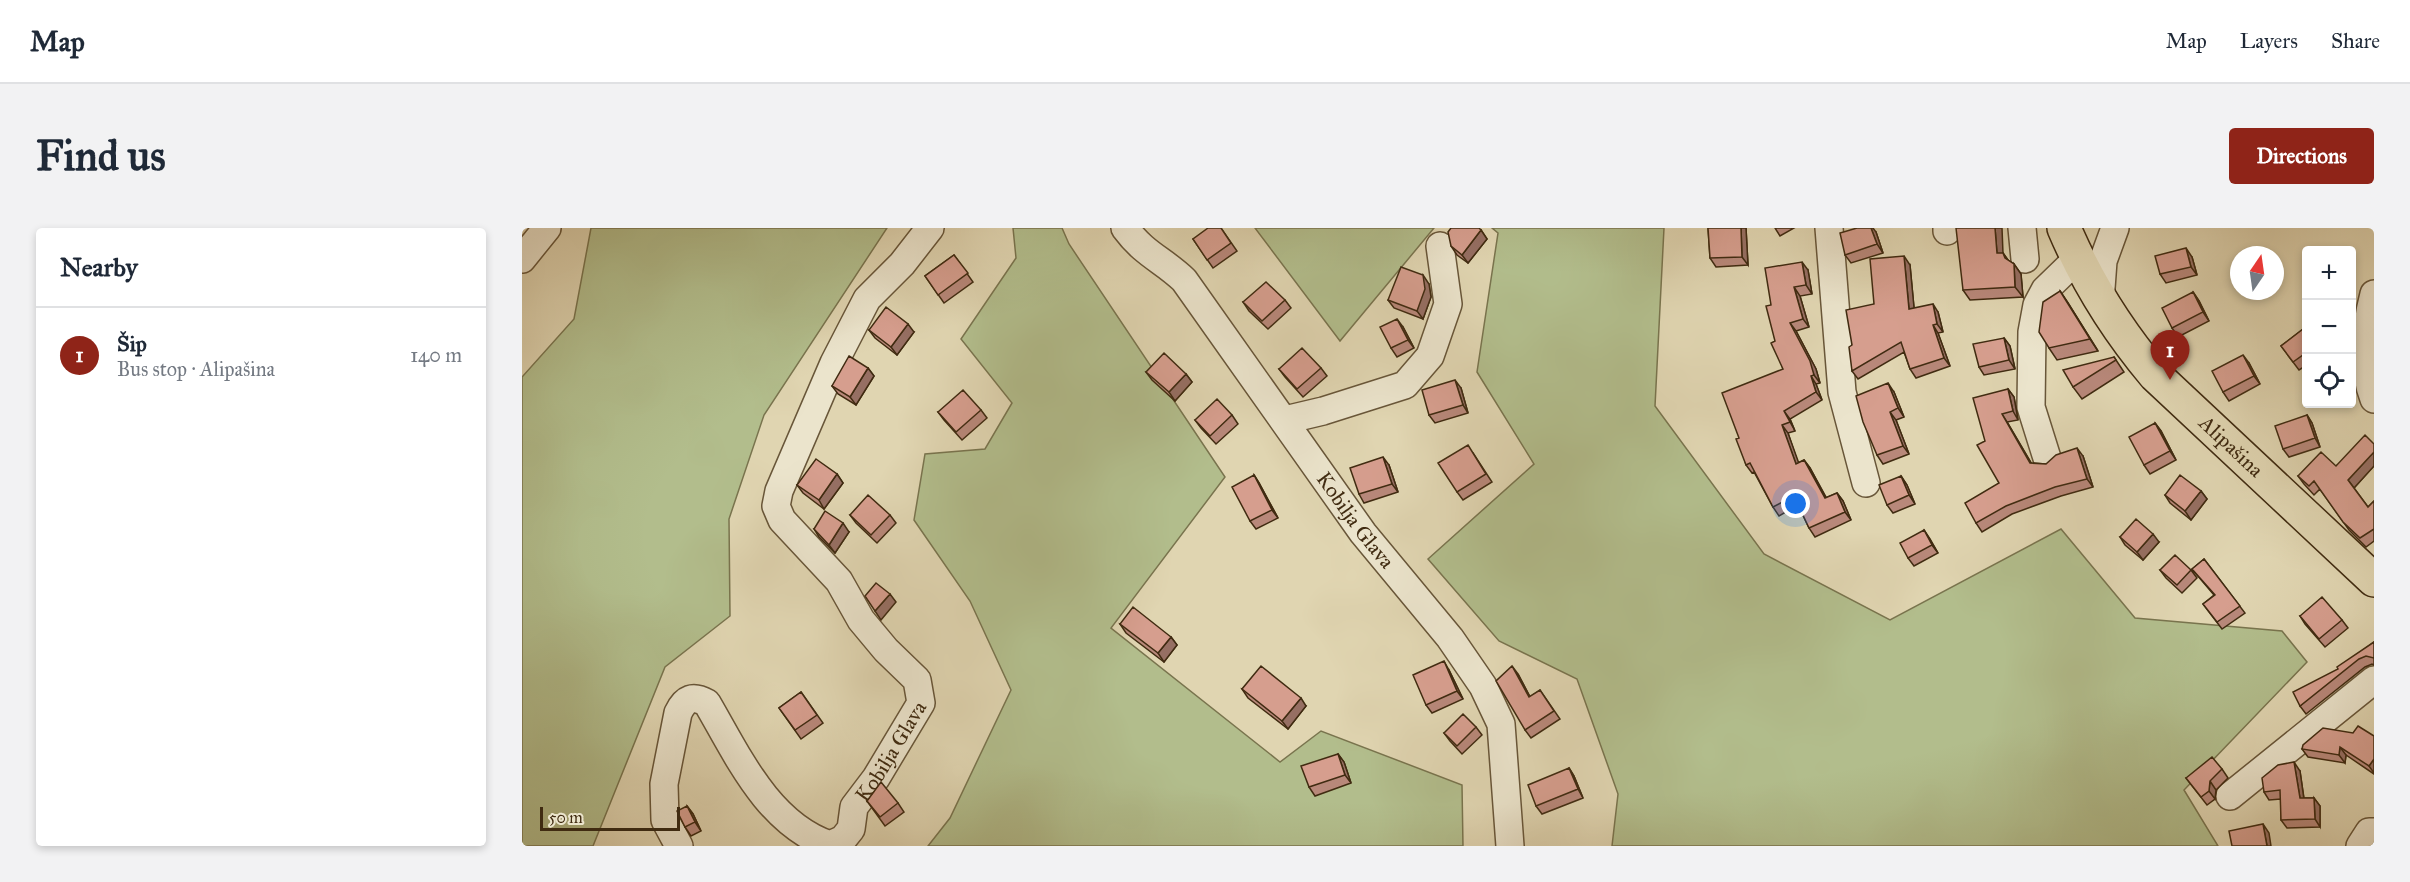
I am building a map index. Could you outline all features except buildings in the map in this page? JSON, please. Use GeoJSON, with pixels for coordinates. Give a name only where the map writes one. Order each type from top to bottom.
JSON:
{"type":"FeatureCollection","features":[{"type":"Feature","properties":{"kind":"main road","name":"Alipašina"},"geometry":{"type":"LineString","coordinates":[[2071,239],[2100,302],[2126,341],[2155,375],[2374,580]]}},
{"type":"Feature","properties":{"kind":"street"},"geometry":{"type":"LineString","coordinates":[[522,259],[547,228]]}},
{"type":"Feature","properties":{"kind":"street","name":"Kobilja Glava"},"geometry":{"type":"LineString","coordinates":[[679,846],[665,820],[664,784],[678,713],[682,703],[690,698],[699,698],[707,703],[761,794],[814,839],[830,844],[843,839],[851,829],[854,807],[876,778],[921,703],[917,680],[885,650],[861,620],[839,582],[782,520],[776,506],[779,491],[834,363],[867,299],[902,264],[930,228]]}},
{"type":"Feature","properties":{"kind":"street","name":"Kobilja Glava"},"geometry":{"type":"LineString","coordinates":[[1125,228],[1150,256],[1172,268],[1184,280],[1363,533],[1449,638],[1483,686],[1501,724],[1510,846]]}},
{"type":"Feature","properties":{"kind":"street"},"geometry":{"type":"LineString","coordinates":[[1829,228],[1842,392],[1866,483]]}},
{"type":"Feature","properties":{"kind":"street"},"geometry":{"type":"LineString","coordinates":[[2022,228],[2025,259]]}},
{"type":"Feature","properties":{"kind":"street"},"geometry":{"type":"LineString","coordinates":[[2100,302],[2103,261],[2115,228]]}},
{"type":"Feature","properties":{"kind":"street"},"geometry":{"type":"LineString","coordinates":[[2047,458],[2031,407],[2032,333],[2037,305],[2071,239]]}},
{"type":"Feature","properties":{"kind":"street"},"geometry":{"type":"LineString","coordinates":[[1285,420],[1323,411],[1405,385],[1430,356],[1448,304],[1440,246]]}},
{"type":"Feature","properties":{"kind":"street"},"geometry":{"type":"LineString","coordinates":[[2373,304],[2364,352],[2369,385],[2374,399]]}},
{"type":"Feature","properties":{"kind":"street"},"geometry":{"type":"LineString","coordinates":[[2230,796],[2374,680]]}},
{"type":"Feature","properties":{"kind":"street"},"geometry":{"type":"LineString","coordinates":[[2360,846],[2369,832],[2374,832]]}},
{"type":"Feature","properties":{"kind":"green space"},"geometry":{"type":"Polygon","coordinates":[[[591,228],[887,228],[764,415],[729,519],[730,616],[665,667],[593,846],[522,846],[522,377],[574,319],[591,228]]]}},
{"type":"Feature","properties":{"kind":"green space"},"geometry":{"type":"Polygon","coordinates":[[[1013,228],[1062,228],[1069,244],[1225,477],[1111,628],[1280,762],[1321,731],[1462,785],[1463,846],[928,846],[950,818],[1011,690],[970,601],[914,520],[925,454],[985,449],[1012,403],[961,339],[1016,258],[1013,228]]]}},
{"type":"Feature","properties":{"kind":"green space"},"geometry":{"type":"Polygon","coordinates":[[[1255,228],[1434,228],[1340,341],[1255,228]]]}},
{"type":"Feature","properties":{"kind":"green space"},"geometry":{"type":"Polygon","coordinates":[[[1492,228],[1664,228],[1655,406],[1764,554],[1890,620],[2061,529],[2135,618],[2282,631],[2307,662],[2184,790],[2218,846],[1612,846],[1618,794],[1577,679],[1499,641],[1428,559],[1534,464],[1477,372],[1498,233],[1492,228]]]}},
{"type":"Feature","properties":{"kind":"place","name":"Šip"},"geometry":{"type":"Point","coordinates":[2170,380]}}]}
